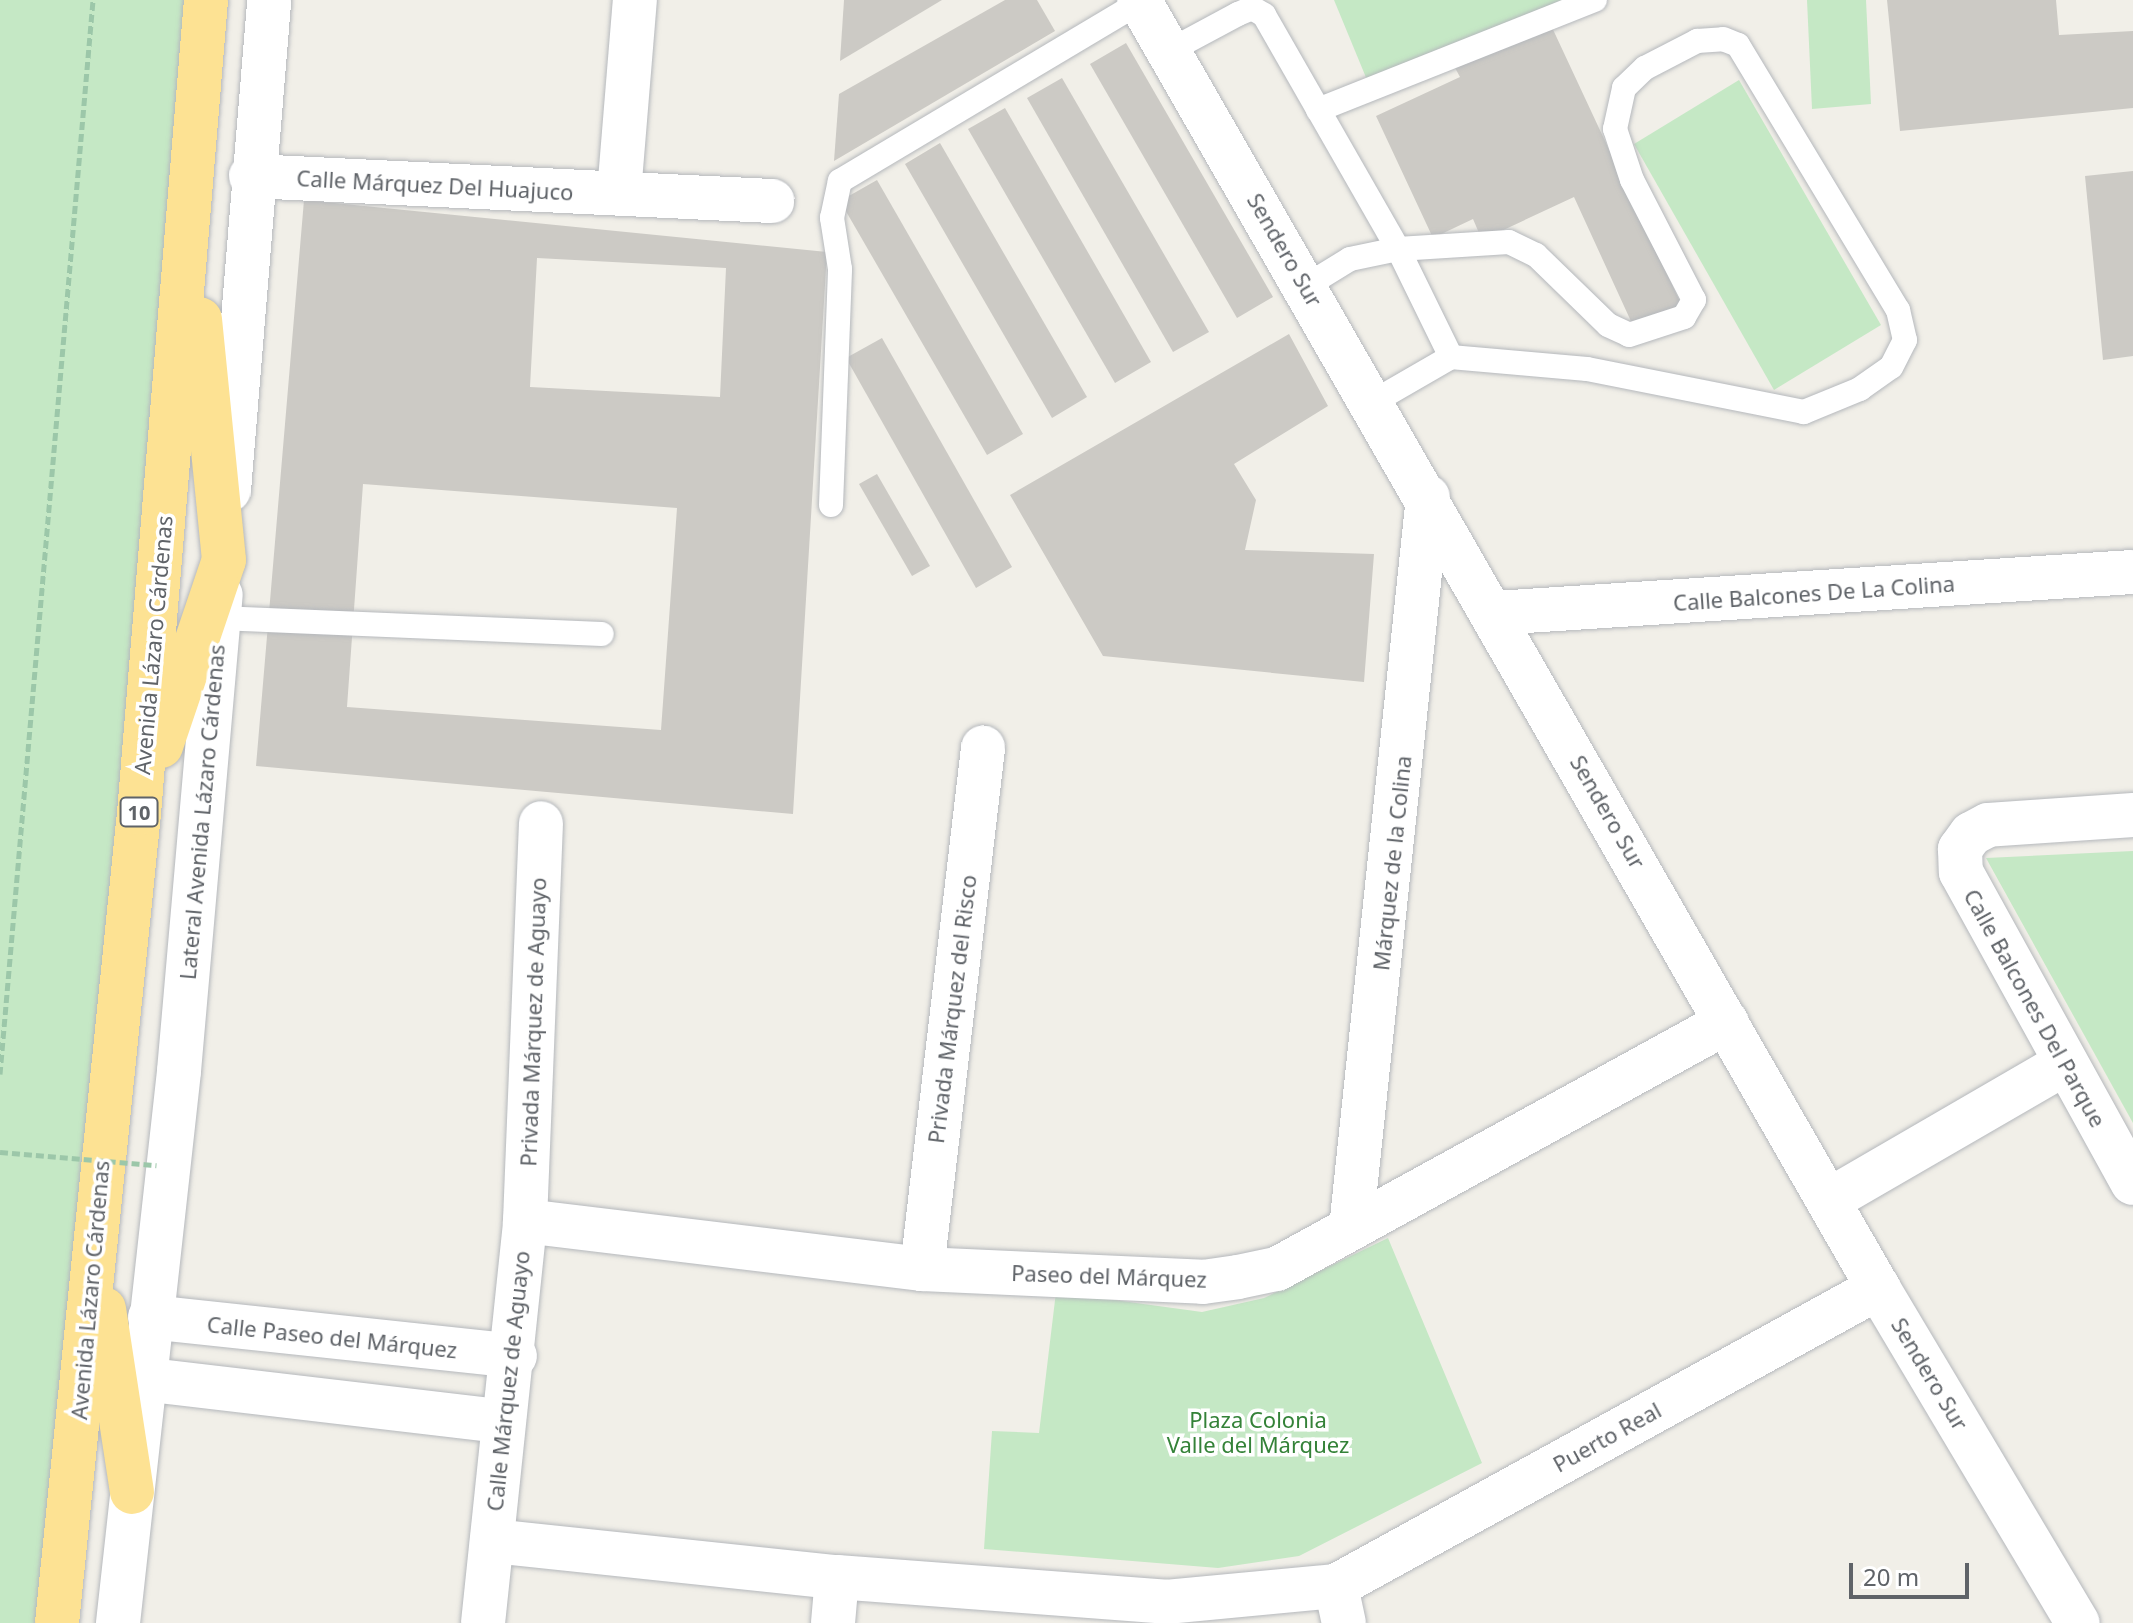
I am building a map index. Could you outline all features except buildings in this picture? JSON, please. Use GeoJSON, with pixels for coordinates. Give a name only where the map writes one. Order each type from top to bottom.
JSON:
{"type":"FeatureCollection","features":[{"type":"Feature","properties":{"kind":"highway","name":"Avenida Lázaro Cárdenas"},"geometry":{"type":"LineString","coordinates":[[57,1623],[139,813],[206,0]]}},
{"type":"Feature","properties":{"kind":"highway"},"geometry":{"type":"LineString","coordinates":[[139,813],[224,560],[189,211]]}},
{"type":"Feature","properties":{"kind":"highway"},"geometry":{"type":"LineString","coordinates":[[100,1183],[95,1250],[132,1492]]}},
{"type":"Feature","properties":{"kind":"street","name":"Lateral Avenida Lázaro Cárdenas"},"geometry":{"type":"LineString","coordinates":[[118,1623],[142,1379],[179,1071],[224,560],[251,176],[269,0]]}},
{"type":"Feature","properties":{"kind":"street"},"geometry":{"type":"LineString","coordinates":[[619,193],[635,0]]}},
{"type":"Feature","properties":{"kind":"street","name":"Sendero Sur"},"geometry":{"type":"LineString","coordinates":[[1140,1],[1495,613],[1831,1199],[1878,1288],[2078,1623]]}},
{"type":"Feature","properties":{"kind":"street","name":"Calle Márquez Del Huajuco"},"geometry":{"type":"LineString","coordinates":[[251,176],[772,201]]}},
{"type":"Feature","properties":{"kind":"street","name":"Márquez de la Colina"},"geometry":{"type":"LineString","coordinates":[[1351,1228],[1428,497]]}},
{"type":"Feature","properties":{"kind":"street","name":"Calle Balcones De La Colina"},"geometry":{"type":"LineString","coordinates":[[1495,613],[2133,572]]}},
{"type":"Feature","properties":{"kind":"street","name":"Privada Márquez del Risco"},"geometry":{"type":"LineString","coordinates":[[922,1269],[983,748]]}},
{"type":"Feature","properties":{"kind":"street","name":"Calle Balcones Del Parque"},"geometry":{"type":"LineString","coordinates":[[2133,815],[2022,819],[1971,834],[1960,849],[1961,872],[2064,1064],[2133,1183]]}},
{"type":"Feature","properties":{"kind":"street","name":"Privada Márquez de Aguayo"},"geometry":{"type":"LineString","coordinates":[[525,1221],[541,823]]}},
{"type":"Feature","properties":{"kind":"street","name":"Paseo del Márquez"},"geometry":{"type":"LineString","coordinates":[[525,1221],[922,1269],[1203,1282],[1277,1269],[1727,1022]]}},
{"type":"Feature","properties":{"kind":"street"},"geometry":{"type":"LineString","coordinates":[[1831,1199],[2064,1064]]}},
{"type":"Feature","properties":{"kind":"street","name":"Calle Márquez de Aguayo"},"geometry":{"type":"LineString","coordinates":[[492,1541],[502,1421],[515,1356],[525,1221]]}},
{"type":"Feature","properties":{"kind":"street","name":"Puerto Real"},"geometry":{"type":"LineString","coordinates":[[1340,1605],[1878,1288]]}},
{"type":"Feature","properties":{"kind":"street","name":"Calle Paseo del Márquez"},"geometry":{"type":"LineString","coordinates":[[150,1317],[515,1356]]}},
{"type":"Feature","properties":{"kind":"street"},"geometry":{"type":"LineString","coordinates":[[142,1379],[502,1421]]}},
{"type":"Feature","properties":{"kind":"street"},"geometry":{"type":"LineString","coordinates":[[483,1623],[492,1541],[1165,1612],[1340,1605]]}},
{"type":"Feature","properties":{"kind":"street"},"geometry":{"type":"LineString","coordinates":[[833,1623],[837,1577]]}},
{"type":"Feature","properties":{"kind":"lane"},"geometry":{"type":"LineString","coordinates":[[1318,110],[1595,0]]}},
{"type":"Feature","properties":{"kind":"lane"},"geometry":{"type":"LineString","coordinates":[[831,505],[840,269],[832,218],[840,181],[1140,1]]}},
{"type":"Feature","properties":{"kind":"lane"},"geometry":{"type":"LineString","coordinates":[[1169,51],[1252,8],[1264,15],[1398,249],[1451,357]]}},
{"type":"Feature","properties":{"kind":"lane"},"geometry":{"type":"LineString","coordinates":[[1306,286],[1350,259],[1398,249],[1509,242],[1536,255],[1589,308],[1629,335],[1684,317],[1694,300],[1632,180],[1615,129],[1624,88],[1645,68],[1697,41],[1723,39],[1738,45],[1898,310],[1905,340],[1891,367],[1881,375],[1860,389],[1804,412],[1587,369],[1451,357],[1373,402]]}},
{"type":"Feature","properties":{"kind":"lane"},"geometry":{"type":"LineString","coordinates":[[219,618],[602,634]]}},
{"type":"Feature","properties":{"kind":"path"},"geometry":{"type":"LineString","coordinates":[[0,1074],[93,0]]}},
{"type":"Feature","properties":{"kind":"path"},"geometry":{"type":"LineString","coordinates":[[0,1152],[156,1165]]}},
{"type":"Feature","properties":{"kind":"green space"},"geometry":{"type":"Polygon","coordinates":[[[0,0],[201,0],[53,1623],[0,1623],[0,0]]]}},
{"type":"Feature","properties":{"kind":"green space"},"geometry":{"type":"Polygon","coordinates":[[[1334,0],[1566,0],[1372,92],[1334,0]]]}},
{"type":"Feature","properties":{"kind":"green space"},"geometry":{"type":"Polygon","coordinates":[[[1807,0],[1866,0],[1871,104],[1812,109],[1807,0]]]}},
{"type":"Feature","properties":{"kind":"green space"},"geometry":{"type":"Polygon","coordinates":[[[1739,80],[1881,325],[1774,390],[1634,144],[1739,80]]]}},
{"type":"Feature","properties":{"kind":"green space"},"geometry":{"type":"Polygon","coordinates":[[[2133,851],[2133,1123],[1986,858],[2133,851]]]}},
{"type":"Feature","properties":{"kind":"green space","name":"Plaza Colonia Valle del Márquez"},"geometry":{"type":"Polygon","coordinates":[[[1388,1238],[1482,1463],[1299,1556],[1218,1568],[984,1549],[992,1431],[1039,1433],[1056,1292],[1202,1312],[1264,1298],[1388,1238]]]}}]}
